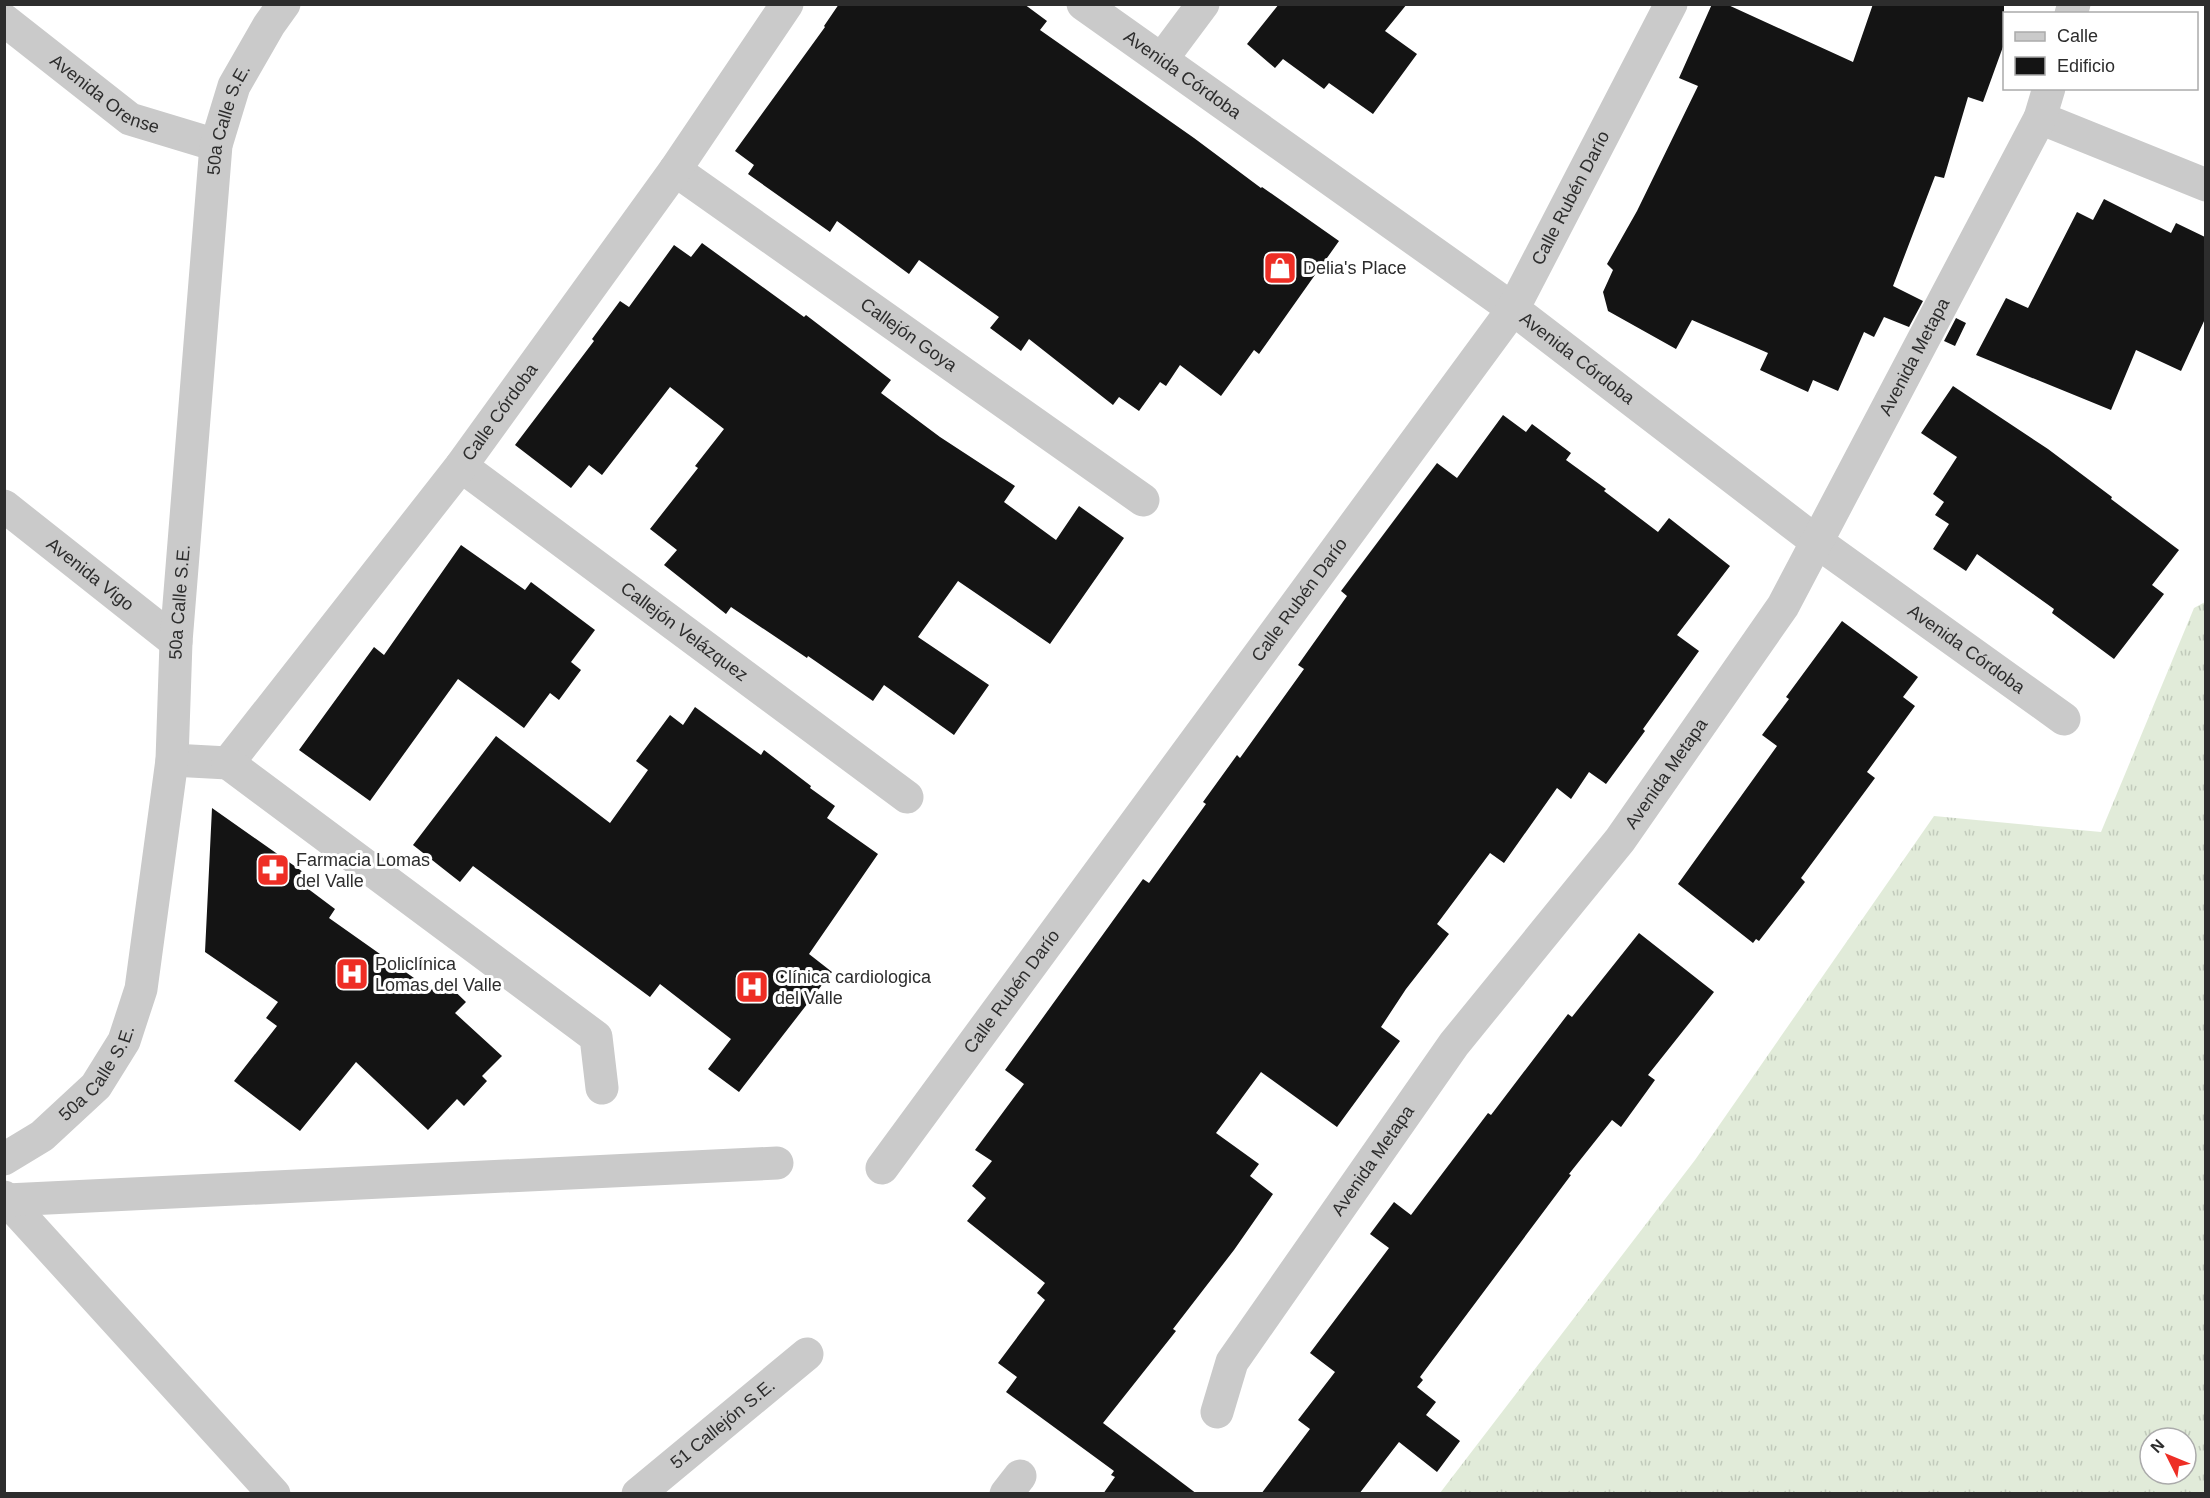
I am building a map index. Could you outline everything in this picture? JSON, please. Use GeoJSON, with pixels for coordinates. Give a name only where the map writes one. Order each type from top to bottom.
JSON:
{"type":"FeatureCollection","features":[{"type":"Feature","properties":{"kind":"street","name":"50a Calle S.E."},"geometry":{"type":"LineString","coordinates":[[4,1159],[42,1136],[96,1086],[124,1041],[141,989],[172,760],[176,642],[216,145],[234,86],[284,4]]}},
{"type":"Feature","properties":{"kind":"street","name":"Calle Córdoba"},"geometry":{"type":"LineString","coordinates":[[228,763],[461,466],[675,170],[787,4]]}},
{"type":"Feature","properties":{"kind":"street","name":"Avenida Córdoba"},"geometry":{"type":"LineString","coordinates":[[1083,4],[1513,309],[1817,542],[2064,719]]}},
{"type":"Feature","properties":{"kind":"street"},"geometry":{"type":"LineString","coordinates":[[1162,59],[1203,4]]}},
{"type":"Feature","properties":{"kind":"street","name":"Calle Rubén Darío"},"geometry":{"type":"LineString","coordinates":[[882,1168],[1513,309],[1671,4]]}},
{"type":"Feature","properties":{"kind":"street","name":"Avenida Orense"},"geometry":{"type":"LineString","coordinates":[[4,20],[130,119],[216,145]]}},
{"type":"Feature","properties":{"kind":"street"},"geometry":{"type":"LineString","coordinates":[[2045,103],[2205,185]]}},
{"type":"Feature","properties":{"kind":"street","name":"Avenida Metapa"},"geometry":{"type":"LineString","coordinates":[[1217,1412],[1232,1362],[1454,1044],[1620,840],[1784,606],[2045,103]]}},
{"type":"Feature","properties":{"kind":"street","name":"Callejón Goya"},"geometry":{"type":"LineString","coordinates":[[675,170],[1143,500]]}},
{"type":"Feature","properties":{"kind":"street","name":"Callejón Velázquez"},"geometry":{"type":"LineString","coordinates":[[461,466],[907,797]]}},
{"type":"Feature","properties":{"kind":"street","name":"Avenida Vigo"},"geometry":{"type":"LineString","coordinates":[[4,506],[176,642]]}},
{"type":"Feature","properties":{"kind":"street"},"geometry":{"type":"LineString","coordinates":[[172,760],[228,763],[596,1037],[602,1088]]}},
{"type":"Feature","properties":{"kind":"street"},"geometry":{"type":"LineString","coordinates":[[6,1198],[777,1163]]}},
{"type":"Feature","properties":{"kind":"street"},"geometry":{"type":"LineString","coordinates":[[6,1198],[274,1494]]}},
{"type":"Feature","properties":{"kind":"street","name":"51 Callejón S.E."},"geometry":{"type":"LineString","coordinates":[[638,1494],[807,1354]]}},
{"type":"Feature","properties":{"kind":"green space"},"geometry":{"type":"Polygon","coordinates":[[[2205,602],[2205,1493],[1440,1493],[1695,1160],[1934,816],[2101,832],[2194,608],[2205,602]]]}},
{"type":"Feature","properties":{"kind":"building"},"geometry":{"type":"Polygon","coordinates":[[[839,4],[1024,4],[1047,21],[1040,30],[1339,241],[1259,354],[1254,350],[1221,396],[1180,365],[1166,386],[1160,382],[1139,411],[1119,397],[1113,405],[1029,339],[1021,351],[990,328],[999,317],[919,260],[909,274],[837,221],[830,232],[748,174],[754,165],[735,151],[825,27],[839,4]]]}},
{"type":"Feature","properties":{"kind":"building"},"geometry":{"type":"Polygon","coordinates":[[[1279,4],[1407,4],[1385,31],[1417,54],[1373,114],[1329,83],[1324,89],[1283,59],[1275,68],[1247,44],[1279,4]]]}},
{"type":"Feature","properties":{"kind":"building"},"geometry":{"type":"Polygon","coordinates":[[[1712,4],[1726,4],[1853,62],[1873,4],[2004,4],[2003,47],[1983,102],[1968,97],[1944,178],[1935,176],[1893,286],[1923,301],[1909,327],[1884,317],[1874,337],[1864,332],[1838,391],[1813,380],[1808,392],[1760,370],[1768,353],[1692,320],[1676,349],[1608,311],[1603,292],[1613,270],[1607,264],[1637,211],[1698,86],[1679,78],[1712,4]]]}},
{"type":"Feature","properties":{"kind":"building"},"geometry":{"type":"Polygon","coordinates":[[[2104,199],[2171,233],[2176,223],[2205,237],[2205,319],[2181,371],[2136,350],[2111,410],[1976,355],[2006,298],[2028,308],[2077,212],[2093,220],[2104,199]]]}},
{"type":"Feature","properties":{"kind":"building"},"geometry":{"type":"Polygon","coordinates":[[[702,243],[804,317],[806,315],[891,380],[881,393],[940,437],[1015,486],[1004,502],[1056,540],[1079,506],[1124,538],[1050,644],[958,581],[918,637],[989,685],[954,735],[884,685],[873,701],[731,607],[726,614],[664,565],[677,550],[650,529],[698,468],[695,466],[724,429],[670,387],[602,475],[589,465],[571,488],[515,445],[594,341],[592,339],[620,301],[629,307],[674,245],[691,257],[702,243]]]}},
{"type":"Feature","properties":{"kind":"building"},"geometry":{"type":"Polygon","coordinates":[[[1956,318],[1966,323],[1955,346],[1944,341],[1956,318]]]}},
{"type":"Feature","properties":{"kind":"building"},"geometry":{"type":"Polygon","coordinates":[[[1953,386],[2048,449],[2179,550],[2152,585],[2164,594],[2114,659],[2052,613],[2054,609],[1977,554],[1966,571],[1933,549],[1949,524],[1935,515],[1944,502],[1933,494],[1957,457],[1921,433],[1953,386]]]}},
{"type":"Feature","properties":{"kind":"building"},"geometry":{"type":"Polygon","coordinates":[[[1503,415],[1526,432],[1532,424],[1571,453],[1566,460],[1606,489],[1604,491],[1658,532],[1669,518],[1730,566],[1677,635],[1699,651],[1606,784],[1589,772],[1571,799],[1557,788],[1504,863],[1490,853],[1437,924],[1449,934],[1406,989],[1381,1027],[1400,1041],[1337,1127],[1261,1072],[1216,1133],[1259,1164],[1250,1176],[1273,1194],[1234,1250],[1173,1329],[1176,1331],[1103,1423],[1197,1494],[1103,1494],[1115,1477],[1111,1475],[1114,1471],[1006,1392],[1017,1377],[998,1363],[1045,1300],[1037,1293],[1045,1283],[967,1221],[986,1198],[972,1186],[992,1161],[975,1150],[1024,1084],[1005,1070],[1143,879],[1149,883],[1206,804],[1203,802],[1237,755],[1240,758],[1304,669],[1298,665],[1347,596],[1341,591],[1437,463],[1457,478],[1503,415]]]}},
{"type":"Feature","properties":{"kind":"building"},"geometry":{"type":"Polygon","coordinates":[[[461,545],[525,590],[531,582],[595,630],[571,662],[581,670],[559,700],[550,693],[524,728],[458,679],[370,801],[299,750],[374,647],[384,655],[461,545]]]}},
{"type":"Feature","properties":{"kind":"building"},"geometry":{"type":"Polygon","coordinates":[[[1842,621],[1918,677],[1903,697],[1915,706],[1867,772],[1875,778],[1801,878],[1805,882],[1759,941],[1756,939],[1753,943],[1678,884],[1777,746],[1762,735],[1789,699],[1786,697],[1842,621]]]}},
{"type":"Feature","properties":{"kind":"building"},"geometry":{"type":"Polygon","coordinates":[[[695,707],[761,755],[764,750],[811,786],[810,788],[835,806],[827,818],[878,854],[809,954],[832,972],[739,1092],[708,1069],[731,1039],[660,984],[650,997],[473,866],[460,882],[413,845],[496,736],[610,823],[648,770],[636,761],[670,715],[683,725],[695,707]]]}},
{"type":"Feature","properties":{"kind":"building"},"geometry":{"type":"Polygon","coordinates":[[[212,808],[313,879],[307,888],[335,909],[329,918],[431,990],[442,979],[466,1002],[455,1013],[502,1056],[482,1076],[487,1081],[464,1106],[457,1099],[428,1130],[356,1062],[300,1131],[234,1081],[277,1026],[266,1018],[278,1002],[205,952],[212,808]]]}},
{"type":"Feature","properties":{"kind":"building"},"geometry":{"type":"Polygon","coordinates":[[[1639,933],[1714,992],[1648,1075],[1655,1080],[1621,1127],[1612,1120],[1569,1174],[1571,1175],[1420,1377],[1423,1380],[1417,1387],[1436,1402],[1426,1415],[1460,1441],[1437,1472],[1399,1442],[1359,1494],[1261,1494],[1310,1429],[1298,1420],[1335,1372],[1310,1353],[1389,1248],[1370,1234],[1394,1202],[1411,1215],[1488,1113],[1491,1115],[1568,1014],[1572,1017],[1639,933]]]}},
{"type":"Feature","properties":{"kind":"place","name":"Delia's Place"},"geometry":{"type":"Point","coordinates":[1280,268]}},
{"type":"Feature","properties":{"kind":"place","name":"Farmacia Lomas del Valle"},"geometry":{"type":"Point","coordinates":[273,870]}},
{"type":"Feature","properties":{"kind":"place","name":"Policlínica Lomas del Valle"},"geometry":{"type":"Point","coordinates":[352,974]}},
{"type":"Feature","properties":{"kind":"place","name":"Clínica cardiologica del Valle"},"geometry":{"type":"Point","coordinates":[752,987]}}]}
